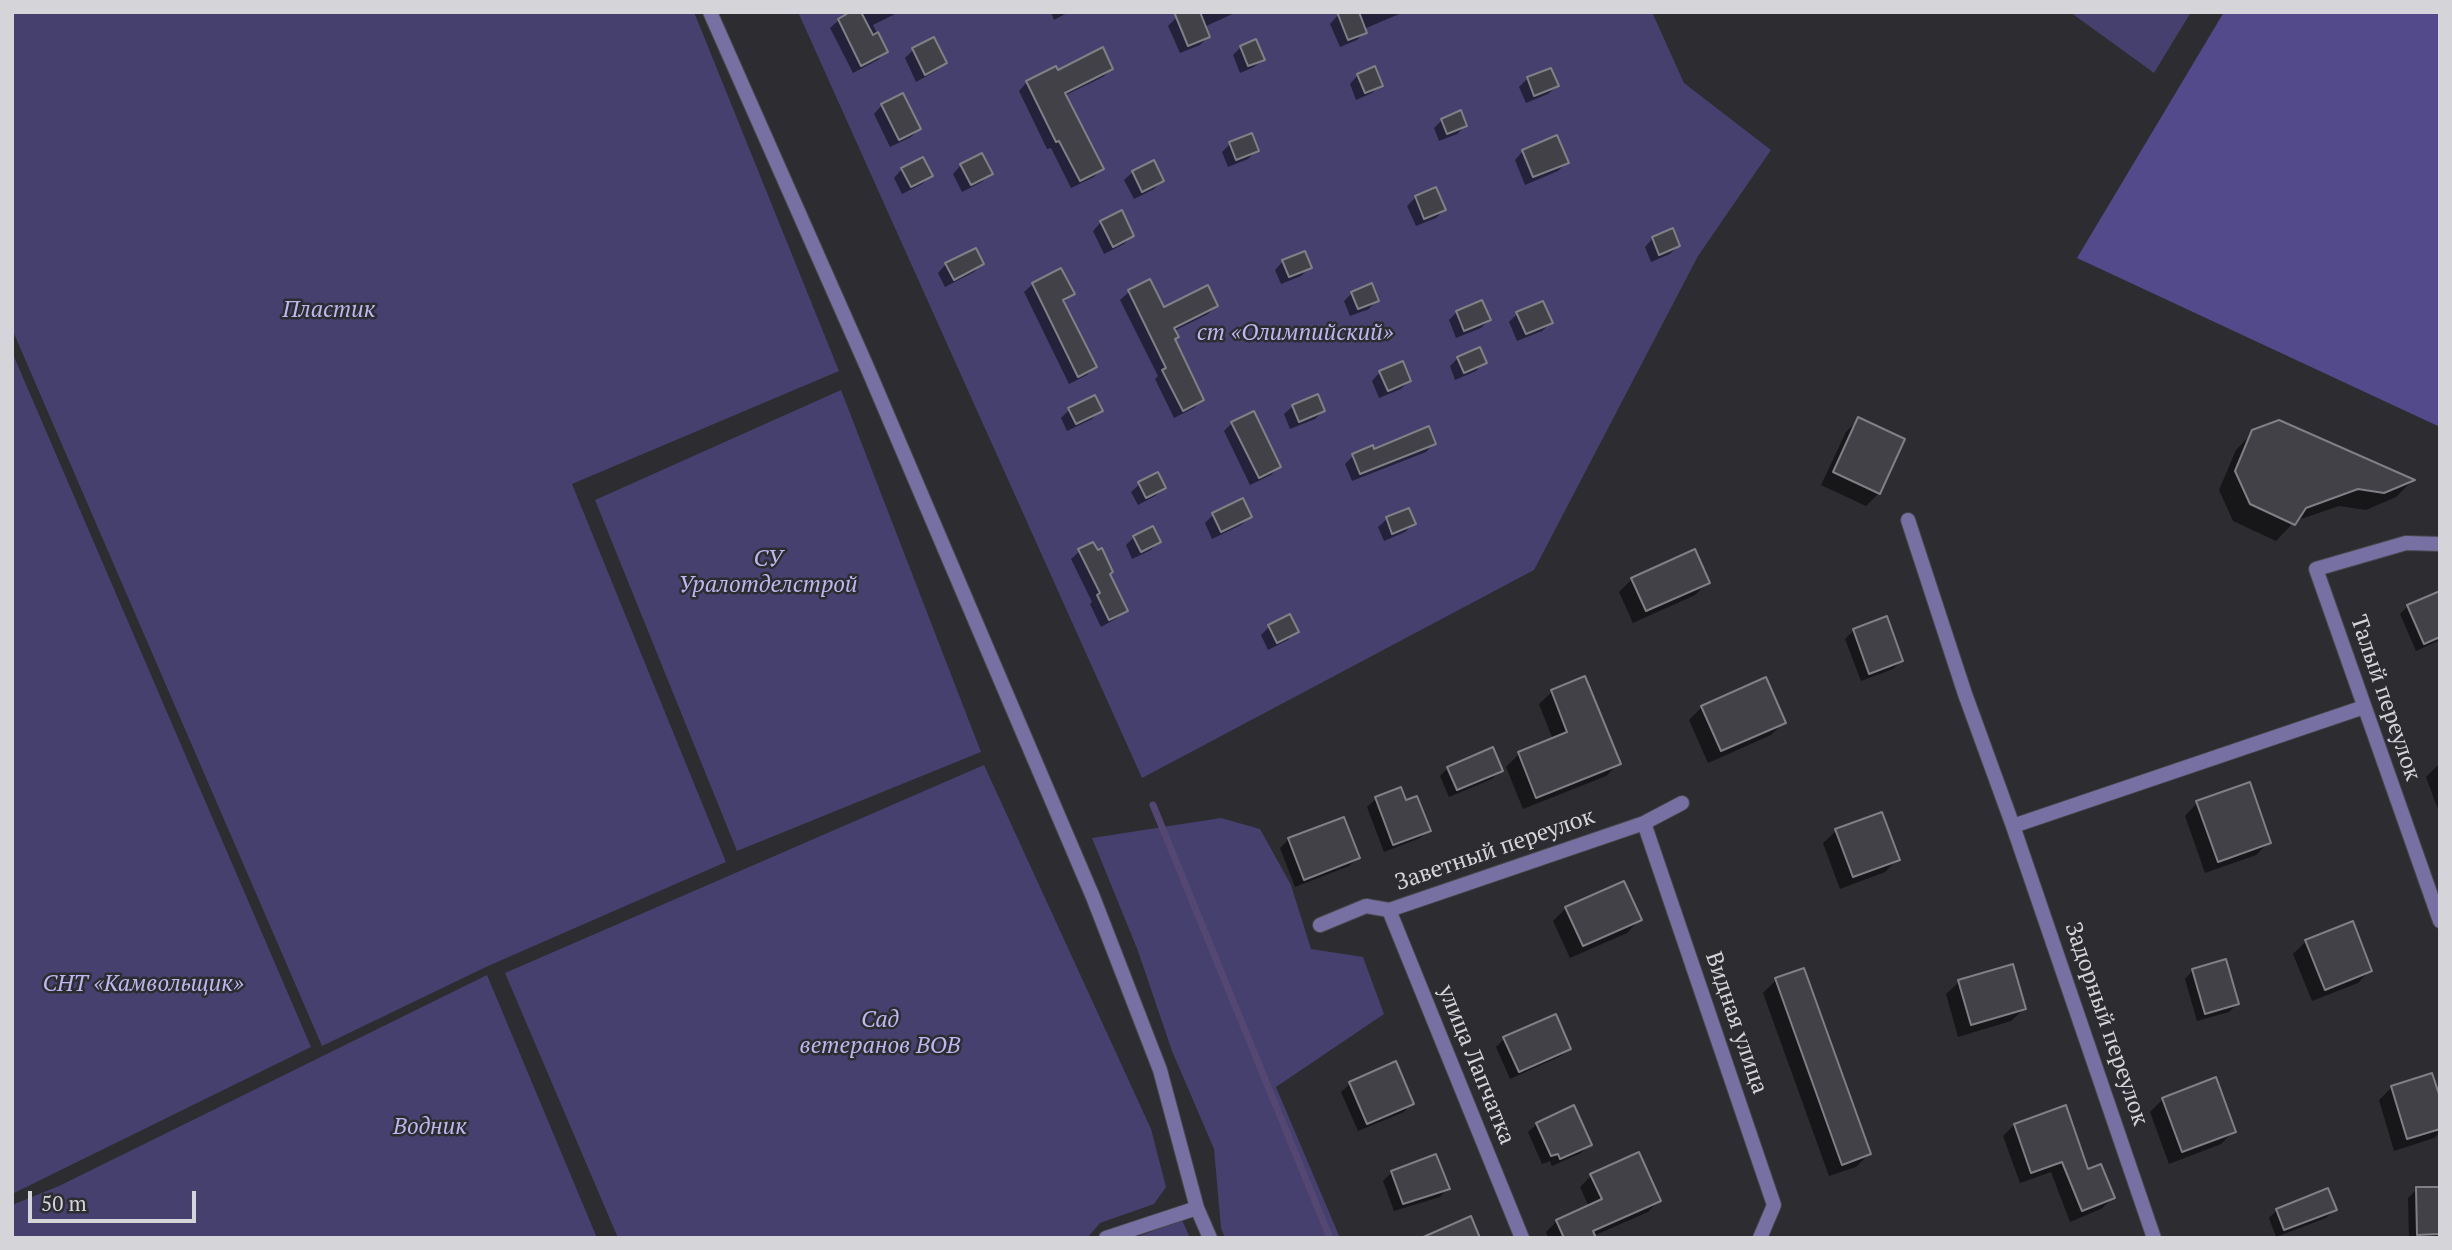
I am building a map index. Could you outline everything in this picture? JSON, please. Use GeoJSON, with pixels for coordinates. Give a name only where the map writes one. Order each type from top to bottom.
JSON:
{"type":"FeatureCollection","features":[{"type":"Feature","properties":{"kind":"street"},"geometry":{"type":"LineString","coordinates":[[710,12],[867,366],[1093,897],[1160,1070],[1197,1208],[1210,1238]]}},
{"type":"Feature","properties":{"kind":"street","name":"Задорный переулок"},"geometry":{"type":"LineString","coordinates":[[1908,520],[1965,694],[2013,825],[2155,1234],[2154,1238]]}},
{"type":"Feature","properties":{"kind":"street","name":"Талый переулок"},"geometry":{"type":"LineString","coordinates":[[2440,544],[2406,542],[2316,569],[2440,921]]}},
{"type":"Feature","properties":{"kind":"street"},"geometry":{"type":"LineString","coordinates":[[2013,825],[2364,707]]}},
{"type":"Feature","properties":{"kind":"street","name":"Заветный переулок"},"geometry":{"type":"LineString","coordinates":[[1320,925],[1366,906],[1389,910],[1644,823],[1682,803]]}},
{"type":"Feature","properties":{"kind":"street","name":"Видная улица"},"geometry":{"type":"LineString","coordinates":[[1644,823],[1774,1205],[1760,1238]]}},
{"type":"Feature","properties":{"kind":"street","name":"улица Лапчатка"},"geometry":{"type":"LineString","coordinates":[[1389,910],[1522,1238]]}},
{"type":"Feature","properties":{"kind":"street"},"geometry":{"type":"LineString","coordinates":[[1106,1238],[1197,1208]]}},
{"type":"Feature","properties":{"kind":"green space","name":"Пластик"},"geometry":{"type":"Polygon","coordinates":[[[12,12],[694,12],[839,371],[572,484],[726,862],[488,966],[322,1046],[12,329],[12,12]]]}},
{"type":"Feature","properties":{"kind":"green space","name":"ст «Олимпийский»"},"geometry":{"type":"Polygon","coordinates":[[[798,12],[1652,12],[1684,83],[1771,150],[1698,256],[1534,570],[1142,778],[798,12]]]}},
{"type":"Feature","properties":{"kind":"green space"},"geometry":{"type":"Polygon","coordinates":[[[2070,12],[2191,12],[2154,73],[2070,12]]]}},
{"type":"Feature","properties":{"kind":"green space","name":"СНТ «Камвольщик»"},"geometry":{"type":"Polygon","coordinates":[[[12,352],[311,1047],[12,1194],[12,352]]]}},
{"type":"Feature","properties":{"kind":"green space","name":"СУ Уралотделстрой"},"geometry":{"type":"Polygon","coordinates":[[[841,390],[981,752],[737,851],[595,500],[841,390]]]}},
{"type":"Feature","properties":{"kind":"green space","name":"Сад ветеранов ВОВ"},"geometry":{"type":"Polygon","coordinates":[[[984,765],[1151,1129],[1166,1187],[1154,1204],[1100,1223],[1087,1238],[618,1238],[505,973],[984,765]]]}},
{"type":"Feature","properties":{"kind":"green space"},"geometry":{"type":"Polygon","coordinates":[[[1221,818],[1260,829],[1291,885],[1311,949],[1363,957],[1384,1014],[1276,1087],[1340,1238],[1225,1238],[1221,1228],[1214,1149],[1172,1051],[1138,951],[1092,838],[1221,818]]]}},
{"type":"Feature","properties":{"kind":"green space","name":"Водник"},"geometry":{"type":"Polygon","coordinates":[[[487,975],[597,1238],[12,1238],[12,1205],[59,1186],[487,975]]]}},
{"type":"Feature","properties":{"kind":"green space"},"geometry":{"type":"Polygon","coordinates":[[[1182,1220],[1190,1238],[1134,1238],[1182,1220]]]}},
{"type":"Feature","properties":{"kind":"shaded area"},"geometry":{"type":"Polygon","coordinates":[[[2224,12],[2440,12],[2440,427],[2077,258],[2224,12]]]}},
{"type":"Feature","properties":{"kind":"building"},"geometry":{"type":"Polygon","coordinates":[[[850,12],[861,12],[873,35],[878,32],[888,52],[861,66],[838,19],[850,12]]]}},
{"type":"Feature","properties":{"kind":"building"},"geometry":{"type":"Polygon","coordinates":[[[1174,12],[1200,12],[1210,37],[1188,46],[1174,12]]]}},
{"type":"Feature","properties":{"kind":"building"},"geometry":{"type":"Polygon","coordinates":[[[1337,12],[1359,12],[1367,33],[1348,40],[1337,12]]]}},
{"type":"Feature","properties":{"kind":"building"},"geometry":{"type":"Polygon","coordinates":[[[934,37],[947,63],[925,75],[912,48],[934,37]]]}},
{"type":"Feature","properties":{"kind":"building"},"geometry":{"type":"Polygon","coordinates":[[[1256,39],[1265,60],[1248,66],[1240,46],[1256,39]]]}},
{"type":"Feature","properties":{"kind":"building"},"geometry":{"type":"Polygon","coordinates":[[[1103,47],[1113,69],[1065,93],[1104,169],[1080,181],[1059,141],[1056,142],[1026,81],[1056,66],[1058,70],[1103,47]]]}},
{"type":"Feature","properties":{"kind":"building"},"geometry":{"type":"Polygon","coordinates":[[[1375,66],[1383,86],[1365,93],[1357,74],[1375,66]]]}},
{"type":"Feature","properties":{"kind":"building"},"geometry":{"type":"Polygon","coordinates":[[[1551,68],[1559,86],[1534,96],[1527,77],[1551,68]]]}},
{"type":"Feature","properties":{"kind":"building"},"geometry":{"type":"Polygon","coordinates":[[[903,93],[921,129],[899,140],[881,104],[903,93]]]}},
{"type":"Feature","properties":{"kind":"building"},"geometry":{"type":"Polygon","coordinates":[[[1461,110],[1467,126],[1447,134],[1441,119],[1461,110]]]}},
{"type":"Feature","properties":{"kind":"building"},"geometry":{"type":"Polygon","coordinates":[[[1252,133],[1259,151],[1236,160],[1229,142],[1252,133]]]}},
{"type":"Feature","properties":{"kind":"building"},"geometry":{"type":"Polygon","coordinates":[[[1557,135],[1569,163],[1533,177],[1522,150],[1557,135]]]}},
{"type":"Feature","properties":{"kind":"building"},"geometry":{"type":"Polygon","coordinates":[[[982,153],[993,174],[971,185],[960,164],[982,153]]]}},
{"type":"Feature","properties":{"kind":"building"},"geometry":{"type":"Polygon","coordinates":[[[923,157],[933,176],[911,187],[901,168],[923,157]]]}},
{"type":"Feature","properties":{"kind":"building"},"geometry":{"type":"Polygon","coordinates":[[[1154,160],[1164,181],[1142,192],[1132,171],[1154,160]]]}},
{"type":"Feature","properties":{"kind":"building"},"geometry":{"type":"Polygon","coordinates":[[[1436,187],[1446,210],[1424,219],[1415,196],[1436,187]]]}},
{"type":"Feature","properties":{"kind":"building"},"geometry":{"type":"Polygon","coordinates":[[[1122,210],[1134,236],[1113,247],[1100,221],[1122,210]]]}},
{"type":"Feature","properties":{"kind":"building"},"geometry":{"type":"Polygon","coordinates":[[[1673,228],[1680,246],[1659,255],[1652,237],[1673,228]]]}},
{"type":"Feature","properties":{"kind":"building"},"geometry":{"type":"Polygon","coordinates":[[[976,248],[984,264],[954,280],[945,263],[976,248]]]}},
{"type":"Feature","properties":{"kind":"building"},"geometry":{"type":"Polygon","coordinates":[[[1305,251],[1312,268],[1289,277],[1282,260],[1305,251]]]}},
{"type":"Feature","properties":{"kind":"building"},"geometry":{"type":"Polygon","coordinates":[[[1061,268],[1075,294],[1063,300],[1097,367],[1078,377],[1032,283],[1061,268]]]}},
{"type":"Feature","properties":{"kind":"building"},"geometry":{"type":"Polygon","coordinates":[[[1150,279],[1164,307],[1208,285],[1218,306],[1174,328],[1179,337],[1175,339],[1204,400],[1183,411],[1162,370],[1166,368],[1128,290],[1150,279]]]}},
{"type":"Feature","properties":{"kind":"building"},"geometry":{"type":"Polygon","coordinates":[[[1372,283],[1379,301],[1358,309],[1351,292],[1372,283]]]}},
{"type":"Feature","properties":{"kind":"building"},"geometry":{"type":"Polygon","coordinates":[[[1482,300],[1491,320],[1464,331],[1456,311],[1482,300]]]}},
{"type":"Feature","properties":{"kind":"building"},"geometry":{"type":"Polygon","coordinates":[[[1543,301],[1553,323],[1526,334],[1516,312],[1543,301]]]}},
{"type":"Feature","properties":{"kind":"building"},"geometry":{"type":"Polygon","coordinates":[[[1480,347],[1487,363],[1464,373],[1457,357],[1480,347]]]}},
{"type":"Feature","properties":{"kind":"building"},"geometry":{"type":"Polygon","coordinates":[[[1403,361],[1411,381],[1388,391],[1379,371],[1403,361]]]}},
{"type":"Feature","properties":{"kind":"building"},"geometry":{"type":"Polygon","coordinates":[[[1318,394],[1325,411],[1299,422],[1292,405],[1318,394]]]}},
{"type":"Feature","properties":{"kind":"building"},"geometry":{"type":"Polygon","coordinates":[[[1095,395],[1103,411],[1076,424],[1068,408],[1095,395]]]}},
{"type":"Feature","properties":{"kind":"building"},"geometry":{"type":"Polygon","coordinates":[[[1254,411],[1281,467],[1259,478],[1231,422],[1254,411]]]}},
{"type":"Feature","properties":{"kind":"building"},"geometry":{"type":"Polygon","coordinates":[[[1858,417],[1905,439],[1880,494],[1833,472],[1858,417]]]}},
{"type":"Feature","properties":{"kind":"building"},"geometry":{"type":"Polygon","coordinates":[[[2279,420],[2415,480],[2384,493],[2358,489],[2306,508],[2295,525],[2250,504],[2235,471],[2252,430],[2279,420]]]}},
{"type":"Feature","properties":{"kind":"building"},"geometry":{"type":"Polygon","coordinates":[[[1429,426],[1436,444],[1360,474],[1352,454],[1373,445],[1374,449],[1429,426]]]}},
{"type":"Feature","properties":{"kind":"building"},"geometry":{"type":"Polygon","coordinates":[[[1158,472],[1166,488],[1146,498],[1138,482],[1158,472]]]}},
{"type":"Feature","properties":{"kind":"building"},"geometry":{"type":"Polygon","coordinates":[[[1243,498],[1252,517],[1221,532],[1212,513],[1243,498]]]}},
{"type":"Feature","properties":{"kind":"building"},"geometry":{"type":"Polygon","coordinates":[[[1409,508],[1416,524],[1392,534],[1386,517],[1409,508]]]}},
{"type":"Feature","properties":{"kind":"building"},"geometry":{"type":"Polygon","coordinates":[[[1153,526],[1161,542],[1141,552],[1133,536],[1153,526]]]}},
{"type":"Feature","properties":{"kind":"building"},"geometry":{"type":"Polygon","coordinates":[[[1093,542],[1098,550],[1102,548],[1113,572],[1110,574],[1128,611],[1109,620],[1097,595],[1100,593],[1078,549],[1093,542]]]}},
{"type":"Feature","properties":{"kind":"building"},"geometry":{"type":"Polygon","coordinates":[[[1695,549],[1710,583],[1646,611],[1631,578],[1695,549]]]}},
{"type":"Feature","properties":{"kind":"building"},"geometry":{"type":"Polygon","coordinates":[[[2440,591],[2440,637],[2424,644],[2407,605],[2440,591]]]}},
{"type":"Feature","properties":{"kind":"building"},"geometry":{"type":"Polygon","coordinates":[[[1290,614],[1299,632],[1277,643],[1268,625],[1290,614]]]}},
{"type":"Feature","properties":{"kind":"building"},"geometry":{"type":"Polygon","coordinates":[[[1887,616],[1903,661],[1869,674],[1853,629],[1887,616]]]}},
{"type":"Feature","properties":{"kind":"building"},"geometry":{"type":"Polygon","coordinates":[[[1585,676],[1621,764],[1536,798],[1518,752],[1567,732],[1551,690],[1585,676]]]}},
{"type":"Feature","properties":{"kind":"building"},"geometry":{"type":"Polygon","coordinates":[[[1766,677],[1786,723],[1721,751],[1701,706],[1766,677]]]}},
{"type":"Feature","properties":{"kind":"building"},"geometry":{"type":"Polygon","coordinates":[[[1493,747],[1503,771],[1457,790],[1447,767],[1493,747]]]}},
{"type":"Feature","properties":{"kind":"building"},"geometry":{"type":"Polygon","coordinates":[[[2250,782],[2271,843],[2218,862],[2196,801],[2250,782]]]}},
{"type":"Feature","properties":{"kind":"building"},"geometry":{"type":"Polygon","coordinates":[[[1401,787],[1406,800],[1417,796],[1431,831],[1393,845],[1375,797],[1401,787]]]}},
{"type":"Feature","properties":{"kind":"building"},"geometry":{"type":"Polygon","coordinates":[[[1882,812],[1900,860],[1853,877],[1835,829],[1882,812]]]}},
{"type":"Feature","properties":{"kind":"building"},"geometry":{"type":"Polygon","coordinates":[[[1344,817],[1360,858],[1304,880],[1288,838],[1344,817]]]}},
{"type":"Feature","properties":{"kind":"building"},"geometry":{"type":"Polygon","coordinates":[[[1624,881],[1642,920],[1583,946],[1565,907],[1624,881]]]}},
{"type":"Feature","properties":{"kind":"building"},"geometry":{"type":"Polygon","coordinates":[[[2353,921],[2372,971],[2325,990],[2305,940],[2353,921]]]}},
{"type":"Feature","properties":{"kind":"building"},"geometry":{"type":"Polygon","coordinates":[[[2226,959],[2239,1004],[2205,1014],[2192,969],[2226,959]]]}},
{"type":"Feature","properties":{"kind":"building"},"geometry":{"type":"Polygon","coordinates":[[[2013,964],[2026,1009],[1971,1025],[1958,980],[2013,964]]]}},
{"type":"Feature","properties":{"kind":"building"},"geometry":{"type":"Polygon","coordinates":[[[1804,968],[1871,1154],[1842,1165],[1775,978],[1804,968]]]}},
{"type":"Feature","properties":{"kind":"building"},"geometry":{"type":"Polygon","coordinates":[[[1556,1014],[1571,1049],[1519,1072],[1503,1037],[1556,1014]]]}},
{"type":"Feature","properties":{"kind":"building"},"geometry":{"type":"Polygon","coordinates":[[[1396,1061],[1414,1104],[1367,1124],[1349,1082],[1396,1061]]]}},
{"type":"Feature","properties":{"kind":"building"},"geometry":{"type":"Polygon","coordinates":[[[2432,1073],[2440,1097],[2440,1129],[2407,1139],[2391,1086],[2432,1073]]]}},
{"type":"Feature","properties":{"kind":"building"},"geometry":{"type":"Polygon","coordinates":[[[2216,1077],[2236,1132],[2182,1152],[2162,1098],[2216,1077]]]}},
{"type":"Feature","properties":{"kind":"building"},"geometry":{"type":"Polygon","coordinates":[[[1574,1105],[1592,1145],[1560,1159],[1558,1154],[1551,1156],[1536,1123],[1574,1105]]]}},
{"type":"Feature","properties":{"kind":"building"},"geometry":{"type":"Polygon","coordinates":[[[2066,1105],[2088,1169],[2101,1164],[2115,1198],[2082,1211],[2062,1162],[2031,1173],[2014,1124],[2066,1105]]]}},
{"type":"Feature","properties":{"kind":"building"},"geometry":{"type":"Polygon","coordinates":[[[1639,1152],[1661,1201],[1593,1231],[1596,1238],[1564,1238],[1556,1220],[1602,1199],[1590,1174],[1639,1152]]]}},
{"type":"Feature","properties":{"kind":"building"},"geometry":{"type":"Polygon","coordinates":[[[1436,1154],[1450,1189],[1403,1204],[1391,1171],[1436,1154]]]}},
{"type":"Feature","properties":{"kind":"building"},"geometry":{"type":"Polygon","coordinates":[[[2416,1187],[2440,1187],[2440,1234],[2417,1235],[2416,1187]]]}},
{"type":"Feature","properties":{"kind":"building"},"geometry":{"type":"Polygon","coordinates":[[[2328,1188],[2337,1210],[2284,1230],[2276,1209],[2328,1188]]]}},
{"type":"Feature","properties":{"kind":"building"},"geometry":{"type":"Polygon","coordinates":[[[1471,1216],[1480,1238],[1421,1238],[1471,1216]]]}},
{"type":"Feature","properties":{"kind":"waterway"},"geometry":{"type":"LineString","coordinates":[[1153,805],[1330,1238]]}}]}
